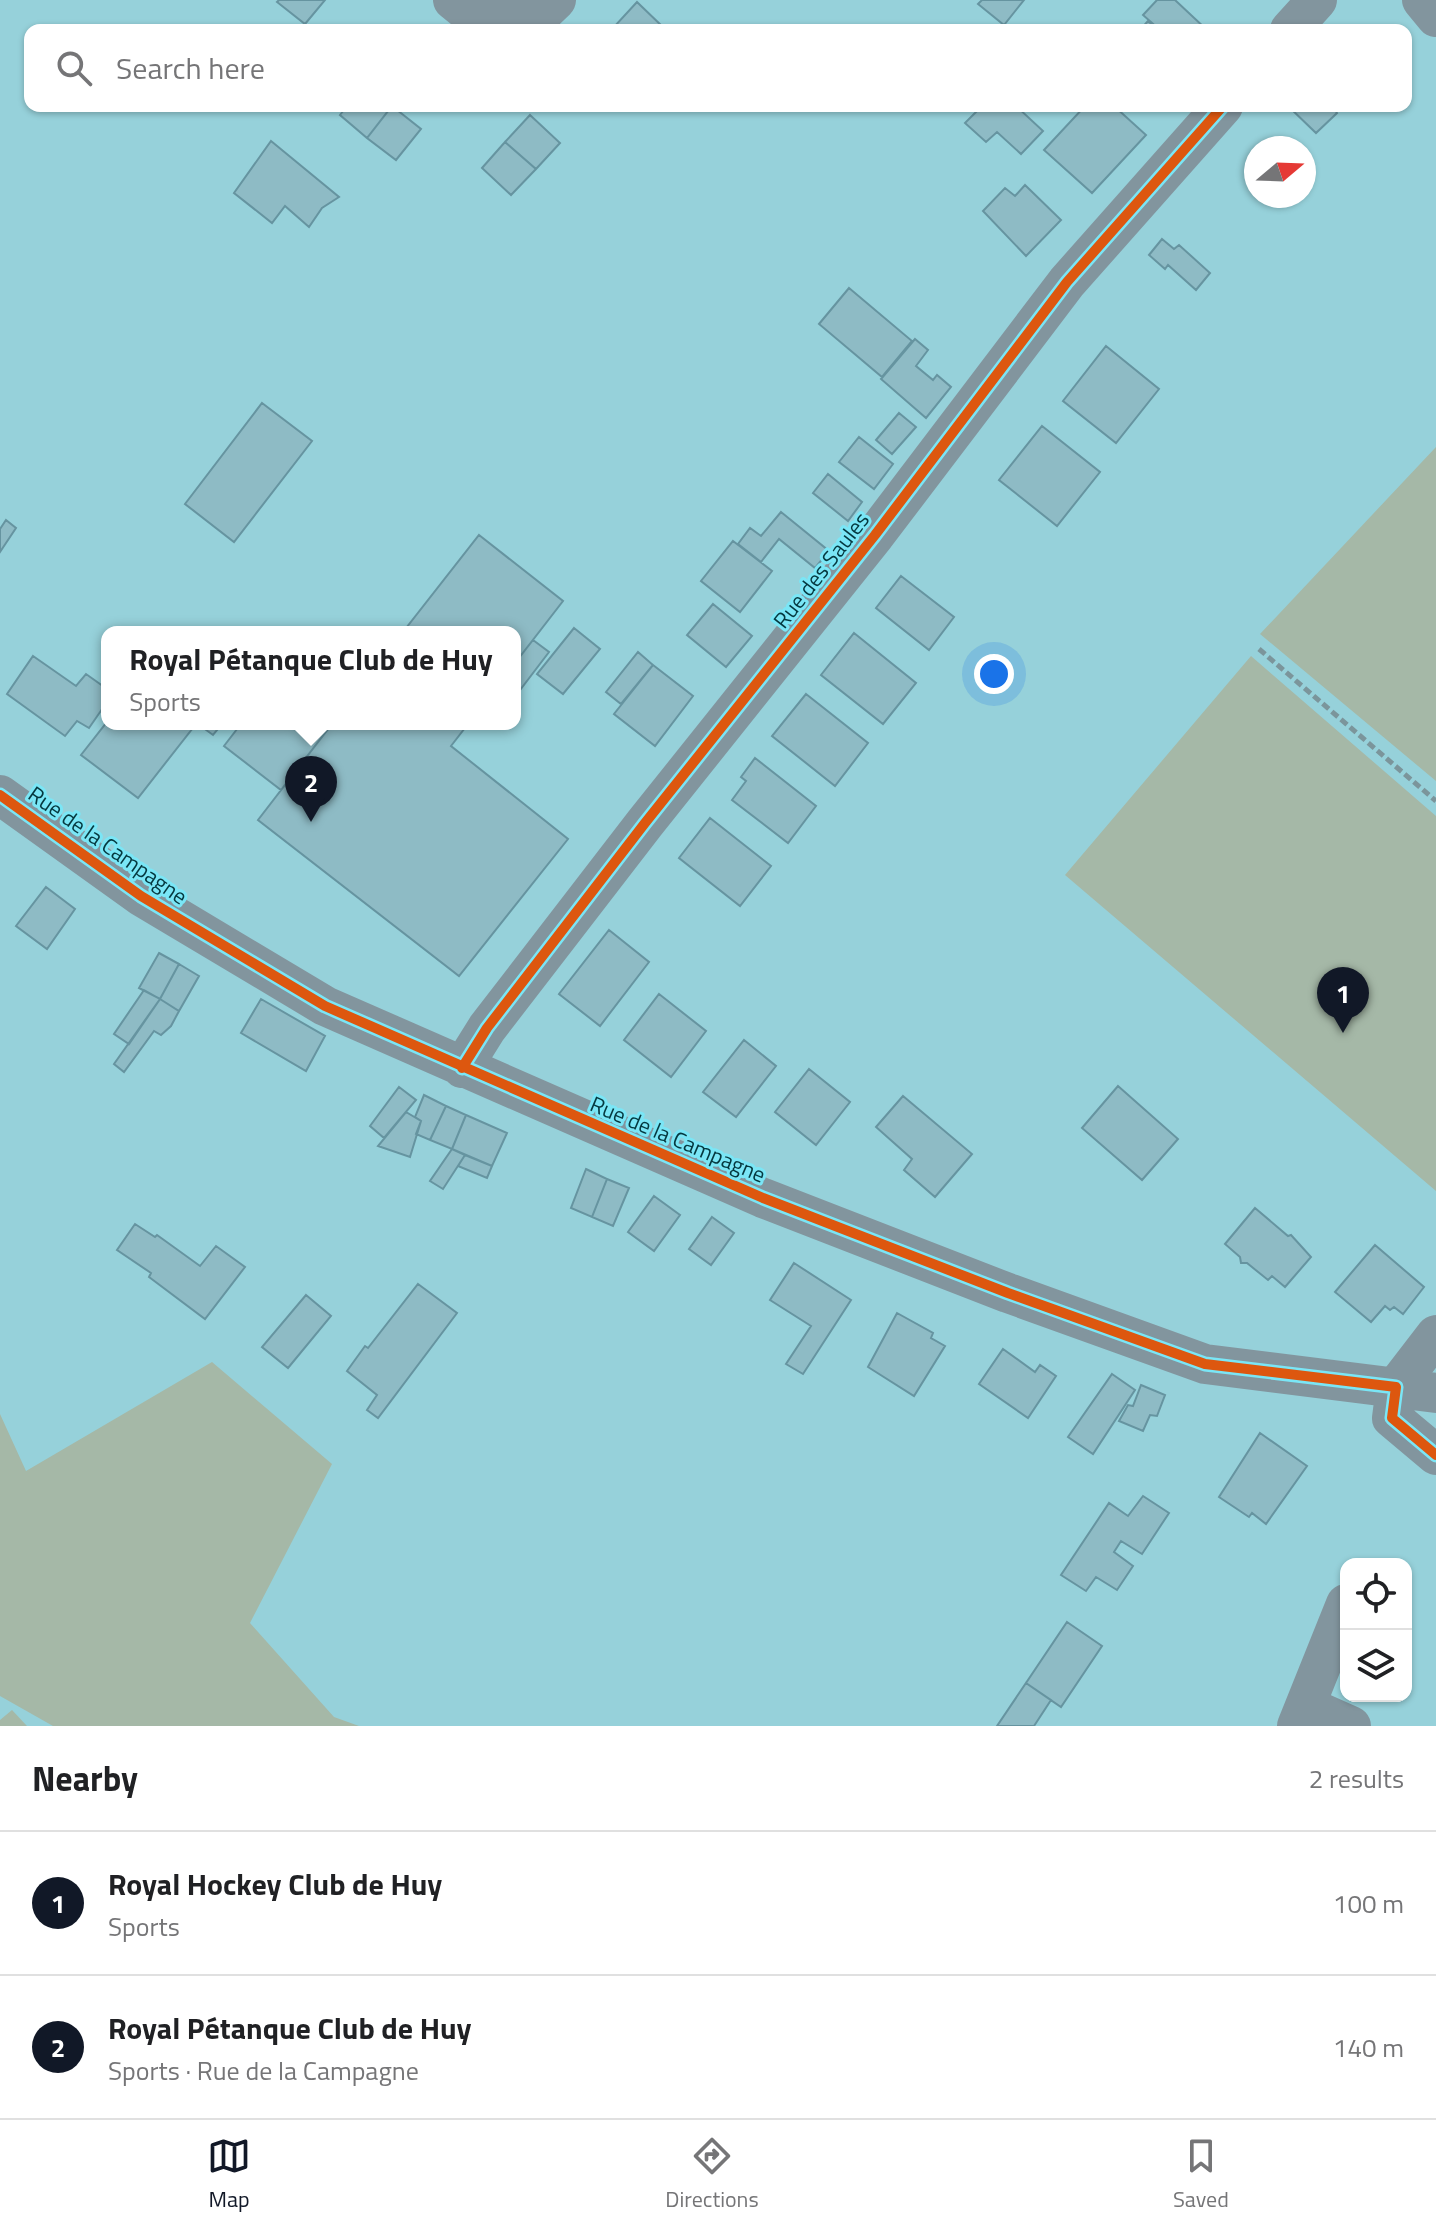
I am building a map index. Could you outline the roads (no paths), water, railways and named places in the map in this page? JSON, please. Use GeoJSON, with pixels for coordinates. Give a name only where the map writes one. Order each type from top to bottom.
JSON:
{"type":"FeatureCollection","features":[{"type":"Feature","properties":{"kind":"street"},"geometry":{"type":"LineString","coordinates":[[453,0],[474,17],[535,20],[556,0]]}},
{"type":"Feature","properties":{"kind":"street"},"geometry":{"type":"LineString","coordinates":[[1295,24],[1317,0]]}},
{"type":"Feature","properties":{"kind":"street"},"geometry":{"type":"LineString","coordinates":[[1422,0],[1436,17]]}},
{"type":"Feature","properties":{"kind":"street","name":"Rue des Saules"},"geometry":{"type":"LineString","coordinates":[[462,1068],[487,1028],[617,859],[875,535],[1067,282],[1218,112]]}},
{"type":"Feature","properties":{"kind":"street","name":"Rue de la Campagne"},"geometry":{"type":"LineString","coordinates":[[0,795],[141,896],[325,1006],[763,1198],[1008,1293],[1205,1364],[1436,1393]]}},
{"type":"Feature","properties":{"kind":"street"},"geometry":{"type":"LineString","coordinates":[[1436,1335],[1396,1387],[1392,1418],[1436,1455]]}},
{"type":"Feature","properties":{"kind":"street"},"geometry":{"type":"LineString","coordinates":[[1340,1619],[1302,1716],[1351,1726]]}},
{"type":"Feature","properties":{"kind":"place","name":"Royal Pétanque Club de Huy"},"geometry":{"type":"Point","coordinates":[311,822]}},
{"type":"Feature","properties":{"kind":"place","name":"Royal Hockey Club de Huy"},"geometry":{"type":"Point","coordinates":[1343,1033]}}]}
